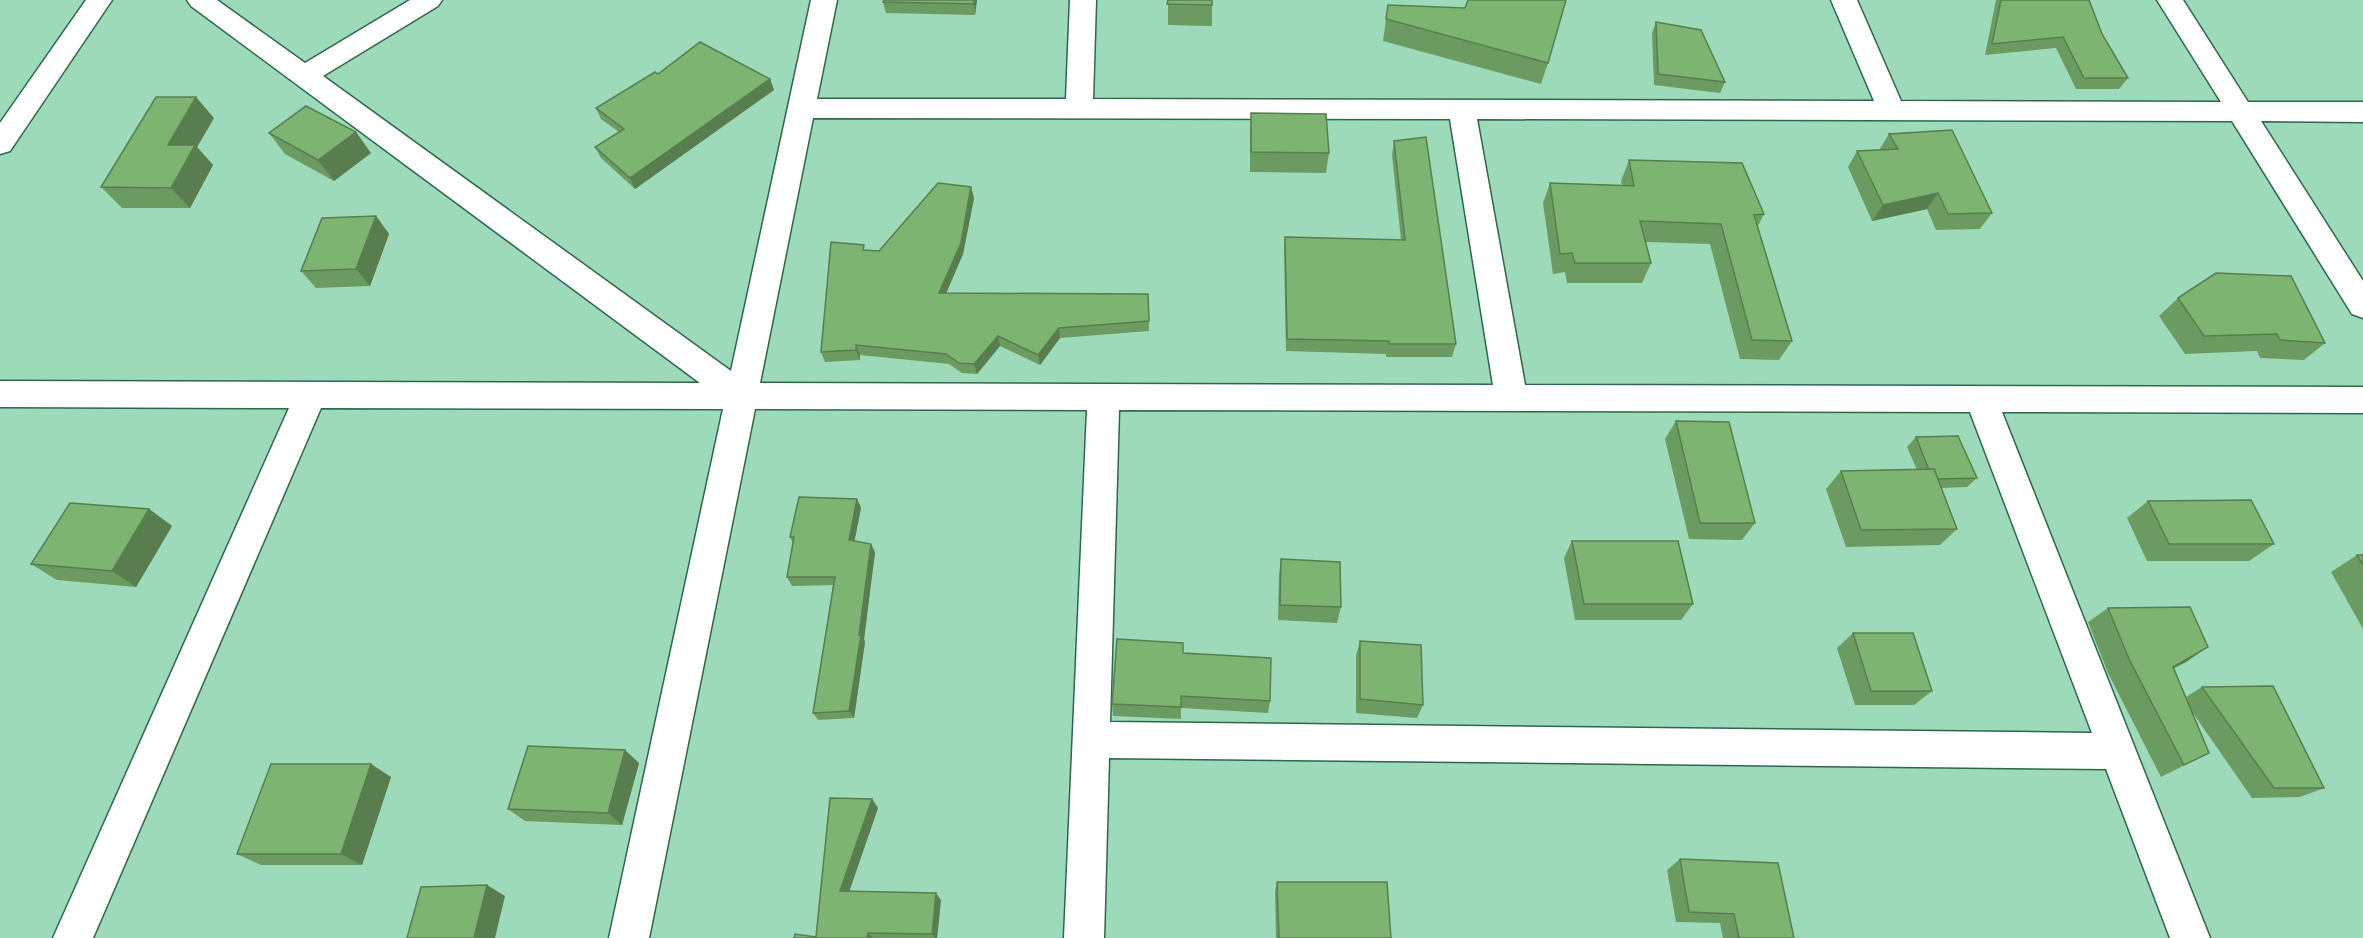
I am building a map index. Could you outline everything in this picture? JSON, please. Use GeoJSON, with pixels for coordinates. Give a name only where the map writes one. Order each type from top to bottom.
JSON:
{"type":"FeatureCollection","features":[{"type":"Feature","properties":{"kind":"street"},"geometry":{"type":"LineString","coordinates":[[0,144],[99,0]]}},
{"type":"Feature","properties":{"kind":"street"},"geometry":{"type":"LineString","coordinates":[[200,0],[742,396]]}},
{"type":"Feature","properties":{"kind":"street"},"geometry":{"type":"LineString","coordinates":[[304,76],[429,0]]}},
{"type":"Feature","properties":{"kind":"street"},"geometry":{"type":"LineString","coordinates":[[629,938],[824,0]]}},
{"type":"Feature","properties":{"kind":"street"},"geometry":{"type":"LineString","coordinates":[[1079,109],[1083,0]]}},
{"type":"Feature","properties":{"kind":"street"},"geometry":{"type":"LineString","coordinates":[[1844,0],[1892,111]]}},
{"type":"Feature","properties":{"kind":"street"},"geometry":{"type":"LineString","coordinates":[[2170,0],[2363,306]]}},
{"type":"Feature","properties":{"kind":"street"},"geometry":{"type":"LineString","coordinates":[[802,108],[2363,112]]}},
{"type":"Feature","properties":{"kind":"street"},"geometry":{"type":"LineString","coordinates":[[1462,110],[1511,398]]}},
{"type":"Feature","properties":{"kind":"street"},"geometry":{"type":"LineString","coordinates":[[0,394],[2363,400]]}},
{"type":"Feature","properties":{"kind":"street"},"geometry":{"type":"LineString","coordinates":[[73,938],[311,395]]}},
{"type":"Feature","properties":{"kind":"street"},"geometry":{"type":"LineString","coordinates":[[1084,938],[1102,397]]}},
{"type":"Feature","properties":{"kind":"street"},"geometry":{"type":"LineString","coordinates":[[1981,399],[2190,938]]}},
{"type":"Feature","properties":{"kind":"street"},"geometry":{"type":"LineString","coordinates":[[1090,740],[2117,751]]}},
{"type":"Feature","properties":{"kind":"building"},"geometry":{"type":"Polygon","coordinates":[[[884,0],[974,0],[974,4],[883,2],[884,0]]]}},
{"type":"Feature","properties":{"kind":"building"},"geometry":{"type":"Polygon","coordinates":[[[1168,0],[1212,0],[1212,5],[1167,4],[1168,0]]]}},
{"type":"Feature","properties":{"kind":"building"},"geometry":{"type":"Polygon","coordinates":[[[1468,0],[1566,0],[1548,63],[1386,19],[1388,5],[1465,8],[1468,0]]]}},
{"type":"Feature","properties":{"kind":"building"},"geometry":{"type":"Polygon","coordinates":[[[2001,0],[2089,0],[2102,34],[2128,78],[2084,78],[2063,37],[1992,44],[2001,0]]]}},
{"type":"Feature","properties":{"kind":"building"},"geometry":{"type":"Polygon","coordinates":[[[1656,22],[1701,30],[1725,82],[1658,74],[1656,22]]]}},
{"type":"Feature","properties":{"kind":"building"},"geometry":{"type":"Polygon","coordinates":[[[700,42],[770,79],[630,178],[595,147],[624,129],[596,108],[655,72],[658,74],[700,42]]]}},
{"type":"Feature","properties":{"kind":"building"},"geometry":{"type":"Polygon","coordinates":[[[156,97],[196,97],[168,145],[195,145],[171,188],[101,187],[156,97]]]}},
{"type":"Feature","properties":{"kind":"building"},"geometry":{"type":"Polygon","coordinates":[[[306,106],[356,132],[318,160],[269,133],[306,106]]]}},
{"type":"Feature","properties":{"kind":"building"},"geometry":{"type":"Polygon","coordinates":[[[1251,113],[1326,114],[1329,153],[1251,152],[1251,113]]]}},
{"type":"Feature","properties":{"kind":"building"},"geometry":{"type":"Polygon","coordinates":[[[1952,130],[1992,213],[1948,214],[1938,193],[1883,205],[1857,151],[1898,149],[1889,134],[1952,130]]]}},
{"type":"Feature","properties":{"kind":"building"},"geometry":{"type":"Polygon","coordinates":[[[1426,137],[1456,344],[1389,344],[1389,341],[1287,339],[1285,237],[1405,240],[1394,141],[1426,137]]]}},
{"type":"Feature","properties":{"kind":"building"},"geometry":{"type":"Polygon","coordinates":[[[1629,160],[1742,163],[1764,214],[1754,215],[1792,341],[1752,340],[1721,224],[1640,221],[1651,263],[1575,263],[1572,253],[1560,254],[1550,183],[1634,186],[1629,160]]]}},
{"type":"Feature","properties":{"kind":"building"},"geometry":{"type":"Polygon","coordinates":[[[938,183],[971,187],[961,243],[939,293],[1148,294],[1149,321],[1059,328],[1038,355],[998,336],[974,364],[959,363],[946,354],[856,345],[856,350],[821,352],[831,242],[864,245],[863,250],[879,251],[938,183]]]}},
{"type":"Feature","properties":{"kind":"building"},"geometry":{"type":"Polygon","coordinates":[[[376,216],[356,269],[301,271],[322,218],[376,216]]]}},
{"type":"Feature","properties":{"kind":"building"},"geometry":{"type":"Polygon","coordinates":[[[2216,273],[2291,276],[2325,343],[2280,340],[2277,334],[2204,336],[2178,298],[2216,273]]]}},
{"type":"Feature","properties":{"kind":"building"},"geometry":{"type":"Polygon","coordinates":[[[1676,421],[1729,422],[1755,523],[1700,523],[1676,421]]]}},
{"type":"Feature","properties":{"kind":"building"},"geometry":{"type":"Polygon","coordinates":[[[1958,436],[1977,478],[1938,479],[1934,469],[1929,470],[1916,437],[1958,436]]]}},
{"type":"Feature","properties":{"kind":"building"},"geometry":{"type":"Polygon","coordinates":[[[1934,469],[1957,529],[1861,530],[1841,471],[1934,469]]]}},
{"type":"Feature","properties":{"kind":"building"},"geometry":{"type":"Polygon","coordinates":[[[799,497],[857,499],[849,540],[871,544],[859,635],[861,635],[849,711],[813,713],[835,577],[787,577],[794,537],[790,537],[799,497]]]}},
{"type":"Feature","properties":{"kind":"building"},"geometry":{"type":"Polygon","coordinates":[[[2251,500],[2274,544],[2169,544],[2148,501],[2251,500]]]}},
{"type":"Feature","properties":{"kind":"building"},"geometry":{"type":"Polygon","coordinates":[[[70,503],[149,509],[112,571],[31,564],[70,503]]]}},
{"type":"Feature","properties":{"kind":"building"},"geometry":{"type":"Polygon","coordinates":[[[1572,541],[1678,541],[1693,604],[1584,604],[1572,541]]]}},
{"type":"Feature","properties":{"kind":"building"},"geometry":{"type":"Polygon","coordinates":[[[2357,555],[2363,555],[2363,565],[2357,555]]]}},
{"type":"Feature","properties":{"kind":"building"},"geometry":{"type":"Polygon","coordinates":[[[1281,559],[1340,562],[1341,607],[1280,605],[1281,559]]]}},
{"type":"Feature","properties":{"kind":"building"},"geometry":{"type":"Polygon","coordinates":[[[2190,607],[2208,647],[2173,667],[2209,753],[2184,765],[2129,659],[2108,608],[2190,607]]]}},
{"type":"Feature","properties":{"kind":"building"},"geometry":{"type":"Polygon","coordinates":[[[1853,633],[1913,633],[1932,691],[1871,691],[1853,633]]]}},
{"type":"Feature","properties":{"kind":"building"},"geometry":{"type":"Polygon","coordinates":[[[1117,639],[1183,643],[1183,653],[1271,658],[1270,701],[1181,696],[1181,707],[1112,704],[1117,639]]]}},
{"type":"Feature","properties":{"kind":"building"},"geometry":{"type":"Polygon","coordinates":[[[1360,641],[1421,645],[1423,705],[1360,699],[1360,641]]]}},
{"type":"Feature","properties":{"kind":"building"},"geometry":{"type":"Polygon","coordinates":[[[2273,686],[2324,788],[2274,788],[2202,687],[2273,686]]]}},
{"type":"Feature","properties":{"kind":"building"},"geometry":{"type":"Polygon","coordinates":[[[528,746],[625,750],[608,813],[508,809],[528,746]]]}},
{"type":"Feature","properties":{"kind":"building"},"geometry":{"type":"Polygon","coordinates":[[[271,764],[371,764],[341,854],[237,854],[271,764]]]}},
{"type":"Feature","properties":{"kind":"building"},"geometry":{"type":"Polygon","coordinates":[[[830,798],[872,799],[840,891],[936,893],[932,934],[868,933],[867,938],[794,938],[795,934],[816,937],[830,798]]]}},
{"type":"Feature","properties":{"kind":"building"},"geometry":{"type":"Polygon","coordinates":[[[1680,859],[1778,863],[1794,938],[1739,938],[1734,914],[1689,912],[1680,859]]]}},
{"type":"Feature","properties":{"kind":"building"},"geometry":{"type":"Polygon","coordinates":[[[1277,882],[1387,882],[1391,938],[1279,938],[1277,882]]]}},
{"type":"Feature","properties":{"kind":"building"},"geometry":{"type":"Polygon","coordinates":[[[487,885],[474,938],[407,938],[421,887],[487,885]]]}}]}
